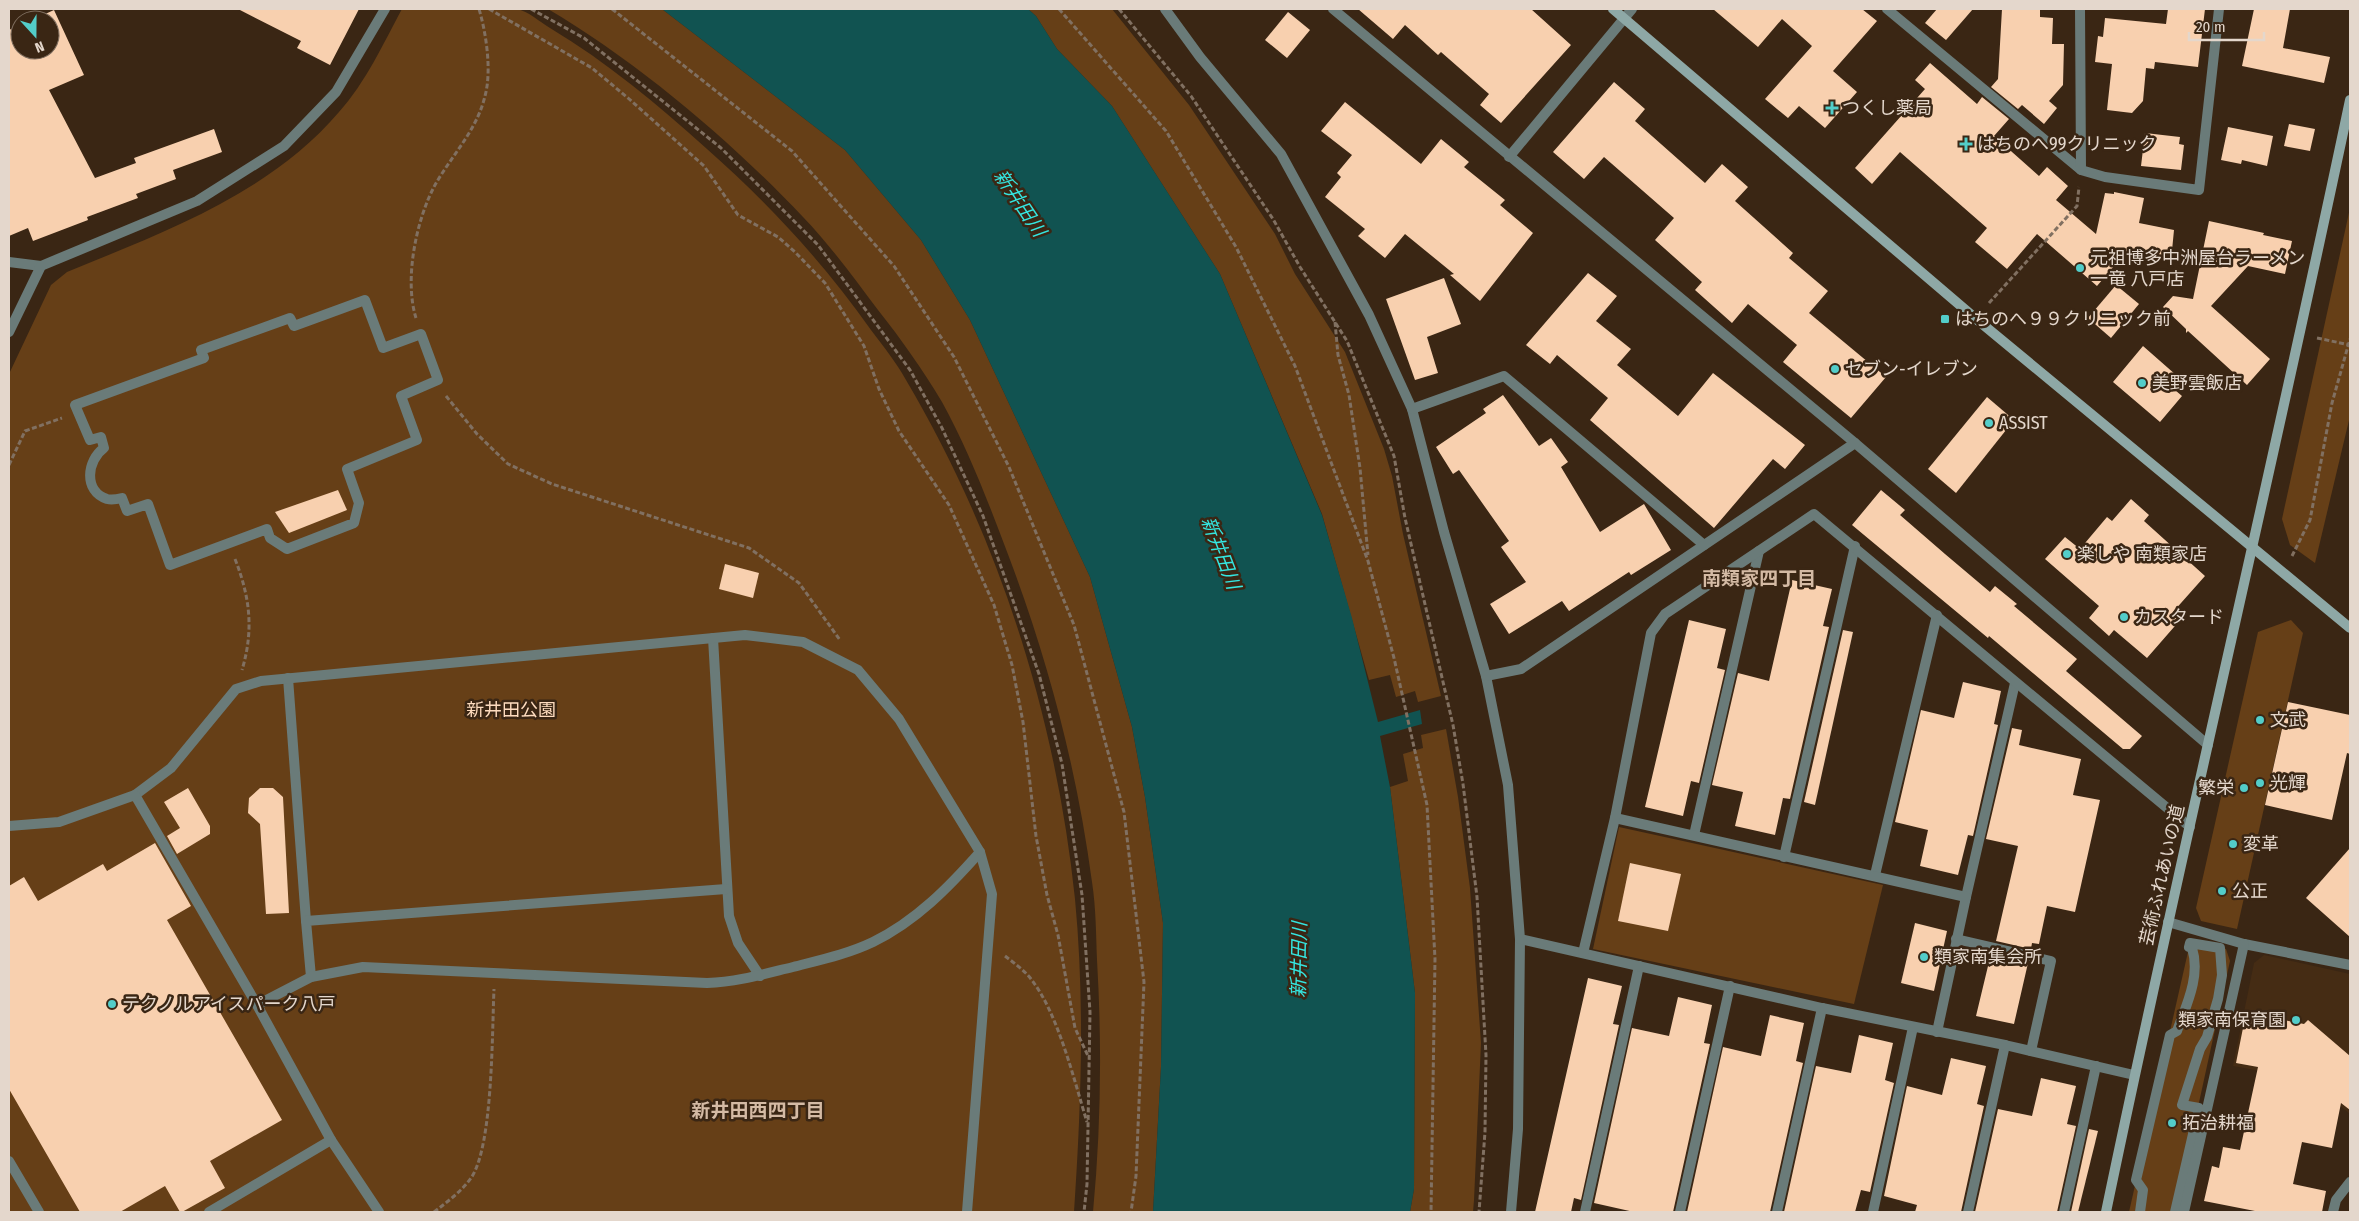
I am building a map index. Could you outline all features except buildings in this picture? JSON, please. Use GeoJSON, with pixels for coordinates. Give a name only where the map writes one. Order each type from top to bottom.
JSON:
{"type":"FeatureCollection","features":[{"type":"Feature","properties":{"kind":"street"},"geometry":{"type":"LineString","coordinates":[[9,262],[41,266],[197,202],[284,146],[336,92],[385,9]]}},
{"type":"Feature","properties":{"kind":"street"},"geometry":{"type":"LineString","coordinates":[[1165,9],[1200,56],[1280,154],[1369,315],[1412,409],[1444,532],[1486,676],[1508,785],[1520,939],[1518,1129],[1511,1212]]}},
{"type":"Feature","properties":{"kind":"street"},"geometry":{"type":"LineString","coordinates":[[1333,9],[1855,443],[2208,745]]}},
{"type":"Feature","properties":{"kind":"street"},"geometry":{"type":"LineString","coordinates":[[1613,9],[1975,318],[2254,546],[2350,628]]}},
{"type":"Feature","properties":{"kind":"street"},"geometry":{"type":"LineString","coordinates":[[1509,157],[1632,9]]}},
{"type":"Feature","properties":{"kind":"street"},"geometry":{"type":"LineString","coordinates":[[1887,9],[2081,170],[2105,177],[2199,190],[2218,9]]}},
{"type":"Feature","properties":{"kind":"street"},"geometry":{"type":"LineString","coordinates":[[2080,9],[2081,170]]}},
{"type":"Feature","properties":{"kind":"street","name":"芸術ふれあいの道"},"geometry":{"type":"LineString","coordinates":[[2106,1212],[2134,1075],[2348,121],[2350,100]]}},
{"type":"Feature","properties":{"kind":"street"},"geometry":{"type":"LineString","coordinates":[[9,332],[41,266]]}},
{"type":"Feature","properties":{"kind":"street"},"geometry":{"type":"LineString","coordinates":[[364,300],[382,348],[421,334],[438,380],[401,396],[417,440],[347,469],[359,503],[354,524],[287,549],[270,538],[267,529],[170,565],[148,504],[127,511],[122,498],[108,500],[98,494],[90,481],[90,467],[96,454],[104,448],[100,437],[90,440],[76,412],[75,405],[204,358],[201,350],[290,318],[294,326],[364,300]]}},
{"type":"Feature","properties":{"kind":"street"},"geometry":{"type":"LineString","coordinates":[[1412,409],[1504,376],[1704,546]]}},
{"type":"Feature","properties":{"kind":"street"},"geometry":{"type":"LineString","coordinates":[[1486,676],[1520,669],[1855,443]]}},
{"type":"Feature","properties":{"kind":"street"},"geometry":{"type":"LineString","coordinates":[[1584,953],[1615,818],[1651,633],[1664,614],[1814,514],[1855,546],[2015,683],[2190,827]]}},
{"type":"Feature","properties":{"kind":"street"},"geometry":{"type":"LineString","coordinates":[[1784,857],[1855,546]]}},
{"type":"Feature","properties":{"kind":"street"},"geometry":{"type":"LineString","coordinates":[[1694,835],[1759,551]]}},
{"type":"Feature","properties":{"kind":"street"},"geometry":{"type":"LineString","coordinates":[[1875,875],[1937,615]]}},
{"type":"Feature","properties":{"kind":"street"},"geometry":{"type":"LineString","coordinates":[[9,826],[59,822],[135,795],[171,768],[236,690],[261,681],[745,635],[803,642],[858,670],[899,719],[980,852],[992,894],[967,1212]]}},
{"type":"Feature","properties":{"kind":"street"},"geometry":{"type":"LineString","coordinates":[[713,638],[729,916],[738,943],[760,976]]}},
{"type":"Feature","properties":{"kind":"street"},"geometry":{"type":"LineString","coordinates":[[288,678],[311,977]]}},
{"type":"Feature","properties":{"kind":"street"},"geometry":{"type":"LineString","coordinates":[[1937,1032],[1956,939],[2015,683]]}},
{"type":"Feature","properties":{"kind":"street"},"geometry":{"type":"LineString","coordinates":[[135,795],[257,1005],[331,1140],[379,1212]]}},
{"type":"Feature","properties":{"kind":"street"},"geometry":{"type":"LineString","coordinates":[[1615,818],[1966,897]]}},
{"type":"Feature","properties":{"kind":"street"},"geometry":{"type":"LineString","coordinates":[[257,1005],[311,977],[363,966],[708,983],[736,982],[834,956],[873,942],[910,920],[944,892],[980,852]]}},
{"type":"Feature","properties":{"kind":"street"},"geometry":{"type":"LineString","coordinates":[[306,922],[726,889]]}},
{"type":"Feature","properties":{"kind":"street"},"geometry":{"type":"LineString","coordinates":[[2168,922],[2244,944],[2350,965]]}},
{"type":"Feature","properties":{"kind":"street"},"geometry":{"type":"LineString","coordinates":[[1520,939],[1822,1008],[2031,1051],[2134,1075]]}},
{"type":"Feature","properties":{"kind":"street"},"geometry":{"type":"LineString","coordinates":[[1956,939],[2051,961],[2031,1051]]}},
{"type":"Feature","properties":{"kind":"street"},"geometry":{"type":"LineString","coordinates":[[2140,1212],[2143,1190],[2136,1180],[2170,1035],[2176,1032],[2194,983],[2195,961],[2192,948],[2189,947],[2190,943],[2220,948],[2222,975],[2207,1037],[2200,1049],[2182,1106],[2199,1108],[2175,1212]]}},
{"type":"Feature","properties":{"kind":"street"},"geometry":{"type":"LineString","coordinates":[[2184,1212],[2244,944]]}},
{"type":"Feature","properties":{"kind":"street"},"geometry":{"type":"LineString","coordinates":[[1585,1212],[1639,966]]}},
{"type":"Feature","properties":{"kind":"street"},"geometry":{"type":"LineString","coordinates":[[1680,1212],[1730,986]]}},
{"type":"Feature","properties":{"kind":"street"},"geometry":{"type":"LineString","coordinates":[[1777,1212],[1822,1008]]}},
{"type":"Feature","properties":{"kind":"street"},"geometry":{"type":"LineString","coordinates":[[1873,1212],[1913,1027]]}},
{"type":"Feature","properties":{"kind":"street"},"geometry":{"type":"LineString","coordinates":[[1968,1212],[2004,1046]]}},
{"type":"Feature","properties":{"kind":"street"},"geometry":{"type":"LineString","coordinates":[[2064,1212],[2096,1066]]}},
{"type":"Feature","properties":{"kind":"street"},"geometry":{"type":"LineString","coordinates":[[209,1212],[331,1140]]}},
{"type":"Feature","properties":{"kind":"street"},"geometry":{"type":"LineString","coordinates":[[9,1161],[39,1212]]}},
{"type":"Feature","properties":{"kind":"street"},"geometry":{"type":"LineString","coordinates":[[2333,1212],[2336,1200],[2350,1182]]}},
{"type":"Feature","properties":{"kind":"path"},"geometry":{"type":"LineString","coordinates":[[421,334],[411,302],[413,258],[421,221],[435,186],[476,122],[486,94],[487,55],[479,9]]}},
{"type":"Feature","properties":{"kind":"path"},"geometry":{"type":"LineString","coordinates":[[488,9],[592,68],[704,166],[738,215],[778,237],[796,252],[825,284],[864,346],[879,389],[900,431],[948,504],[994,606],[1012,665],[1021,712],[1036,836],[1047,895],[1058,935],[1074,1028],[1089,1058]]}},
{"type":"Feature","properties":{"kind":"path"},"geometry":{"type":"LineString","coordinates":[[531,9],[584,38],[721,148],[818,245],[910,370],[942,428],[983,516],[1039,674],[1062,764],[1082,895],[1090,1012],[1084,1212]]}},
{"type":"Feature","properties":{"kind":"path"},"geometry":{"type":"LineString","coordinates":[[612,9],[792,151],[894,266],[954,357],[1009,467],[1074,625],[1124,812],[1144,982],[1136,1176],[1131,1212]]}},
{"type":"Feature","properties":{"kind":"path"},"geometry":{"type":"LineString","coordinates":[[1059,9],[1166,130],[1236,247],[1295,366],[1368,561],[1394,658],[1427,805],[1435,959],[1432,1212]]}},
{"type":"Feature","properties":{"kind":"path"},"geometry":{"type":"LineString","coordinates":[[1120,9],[1191,96],[1273,219],[1300,267],[1348,341],[1394,456],[1405,518],[1453,725],[1463,784],[1477,897],[1485,1018],[1485,1132],[1479,1212]]}},
{"type":"Feature","properties":{"kind":"path"},"geometry":{"type":"LineString","coordinates":[[1988,303],[2076,206],[2081,170]]}},
{"type":"Feature","properties":{"kind":"path"},"geometry":{"type":"LineString","coordinates":[[1335,322],[1338,355],[1349,395],[1360,468],[1368,561]]}},
{"type":"Feature","properties":{"kind":"path"},"geometry":{"type":"LineString","coordinates":[[2314,338],[2350,345]]}},
{"type":"Feature","properties":{"kind":"path"},"geometry":{"type":"LineString","coordinates":[[2292,556],[2310,520],[2330,411],[2350,345],[2350,339]]}},
{"type":"Feature","properties":{"kind":"path"},"geometry":{"type":"LineString","coordinates":[[438,380],[445,396],[477,434],[508,464],[552,484],[749,548],[799,583],[831,625],[858,670]]}},
{"type":"Feature","properties":{"kind":"path"},"geometry":{"type":"LineString","coordinates":[[9,465],[25,431],[76,412]]}},
{"type":"Feature","properties":{"kind":"path"},"geometry":{"type":"LineString","coordinates":[[228,542],[240,572],[250,609],[248,650],[236,690]]}},
{"type":"Feature","properties":{"kind":"path"},"geometry":{"type":"LineString","coordinates":[[988,948],[1002,954],[1017,965],[1031,978],[1042,996],[1062,1043],[1088,1125]]}},
{"type":"Feature","properties":{"kind":"path"},"geometry":{"type":"LineString","coordinates":[[434,1212],[452,1198],[471,1178],[482,1156],[486,1126],[495,972]]}},
{"type":"Feature","properties":{"kind":"shaded area","name":"類家南保育園"},"geometry":{"type":"Polygon","coordinates":[[[2264,955],[2350,974],[2350,1114],[2309,1080],[2233,1066],[2254,963],[2264,955]]]}},
{"type":"Feature","properties":{"kind":"green space","name":"新井田公園"},"geometry":{"type":"Polygon","coordinates":[[[402,9],[517,9],[530,14],[592,55],[651,100],[752,191],[834,281],[889,354],[906,380],[939,440],[969,502],[995,565],[1018,630],[1038,696],[1054,763],[1075,899],[1080,977],[1081,1056],[1074,1212],[9,1212],[9,374],[51,285],[67,272],[141,242],[213,208],[281,166],[311,141],[349,100],[374,62],[402,9]]]}},
{"type":"Feature","properties":{"kind":"green space"},"geometry":{"type":"Polygon","coordinates":[[[548,9],[662,9],[845,150],[921,240],[970,320],[1090,577],[1132,727],[1145,797],[1163,923],[1161,1067],[1153,1212],[1093,1212],[1099,1118],[1100,1023],[1095,911],[1086,840],[1070,758],[1037,637],[994,517],[952,421],[935,390],[911,355],[851,274],[813,228],[775,188],[682,104],[616,53],[548,9]]]}},
{"type":"Feature","properties":{"kind":"green space"},"geometry":{"type":"Polygon","coordinates":[[[1028,9],[1112,9],[1189,105],[1275,234],[1295,274],[1345,352],[1384,449],[1392,476],[1403,534],[1441,696],[1418,702],[1415,691],[1396,697],[1390,675],[1369,680],[1322,514],[1220,274],[1112,106],[1057,49],[1036,16],[1028,9]]]}},
{"type":"Feature","properties":{"kind":"green space"},"geometry":{"type":"Polygon","coordinates":[[[2350,208],[2350,416],[2315,563],[2290,545],[2282,519],[2350,208]]]}},
{"type":"Feature","properties":{"kind":"green space"},"geometry":{"type":"Polygon","coordinates":[[[2291,620],[2303,633],[2237,929],[2201,921],[2196,908],[2258,632],[2291,620]]]}},
{"type":"Feature","properties":{"kind":"green space"},"geometry":{"type":"Polygon","coordinates":[[[1446,729],[1458,797],[1470,888],[1481,1043],[1474,1200],[1473,1212],[1410,1212],[1414,1189],[1415,993],[1390,787],[1408,781],[1403,754],[1423,748],[1421,735],[1446,729]]]}},
{"type":"Feature","properties":{"kind":"green space"},"geometry":{"type":"Polygon","coordinates":[[[1619,827],[1883,885],[1854,1004],[1593,949],[1619,827]]]}},
{"type":"Feature","properties":{"kind":"green space"},"geometry":{"type":"Polygon","coordinates":[[[2190,943],[2226,949],[2230,961],[2175,1212],[2129,1212],[2190,943]]]}},
{"type":"Feature","properties":{"kind":"water","name":"新井田川"},"geometry":{"type":"Polygon","coordinates":[[[662,9],[1028,9],[1036,16],[1057,49],[1112,106],[1220,274],[1322,515],[1352,618],[1378,722],[1420,710],[1422,724],[1380,736],[1390,787],[1415,993],[1414,1189],[1410,1212],[1153,1212],[1161,1067],[1163,923],[1145,797],[1132,727],[1090,577],[970,320],[921,240],[845,150],[662,9]]]}},
{"type":"Feature","properties":{"kind":"place","name":"つくし薬局"},"geometry":{"type":"Point","coordinates":[1832,108]}},
{"type":"Feature","properties":{"kind":"place","name":"はちのへ99クリニック"},"geometry":{"type":"Point","coordinates":[1966,144]}},
{"type":"Feature","properties":{"kind":"place","name":"元祖博多中洲屋台ラーメン 一竜 八戸店"},"geometry":{"type":"Point","coordinates":[2080,268]}},
{"type":"Feature","properties":{"kind":"place","name":"はちのへ９９クリニック前"},"geometry":{"type":"Point","coordinates":[1945,319]}},
{"type":"Feature","properties":{"kind":"place","name":"セブン-イレブン"},"geometry":{"type":"Point","coordinates":[1835,369]}},
{"type":"Feature","properties":{"kind":"place","name":"美野雲飯店"},"geometry":{"type":"Point","coordinates":[2142,383]}},
{"type":"Feature","properties":{"kind":"place","name":"ASSIST"},"geometry":{"type":"Point","coordinates":[1989,423]}},
{"type":"Feature","properties":{"kind":"place","name":"楽しや 南類家店"},"geometry":{"type":"Point","coordinates":[2067,554]}},
{"type":"Feature","properties":{"kind":"place","name":"カスタード"},"geometry":{"type":"Point","coordinates":[2124,617]}},
{"type":"Feature","properties":{"kind":"place","name":"文武"},"geometry":{"type":"Point","coordinates":[2260,720]}},
{"type":"Feature","properties":{"kind":"place","name":"光輝"},"geometry":{"type":"Point","coordinates":[2260,783]}},
{"type":"Feature","properties":{"kind":"place","name":"繁栄"},"geometry":{"type":"Point","coordinates":[2244,788]}},
{"type":"Feature","properties":{"kind":"place","name":"変革"},"geometry":{"type":"Point","coordinates":[2233,844]}},
{"type":"Feature","properties":{"kind":"place","name":"公正"},"geometry":{"type":"Point","coordinates":[2222,891]}},
{"type":"Feature","properties":{"kind":"place","name":"類家南集会所"},"geometry":{"type":"Point","coordinates":[1924,957]}},
{"type":"Feature","properties":{"kind":"place","name":"テクノルアイスパーク八戸"},"geometry":{"type":"Point","coordinates":[112,1004]}},
{"type":"Feature","properties":{"kind":"place","name":"類家南保育園"},"geometry":{"type":"Point","coordinates":[2296,1020]}},
{"type":"Feature","properties":{"kind":"place","name":"拓治耕福"},"geometry":{"type":"Point","coordinates":[2172,1123]}},
{"type":"Feature","properties":{"kind":"district","name":"南類家四丁目"},"geometry":{"type":"Point","coordinates":[1759,578]}},
{"type":"Feature","properties":{"kind":"district","name":"新井田西四丁目"},"geometry":{"type":"Point","coordinates":[758,1110]}}]}
